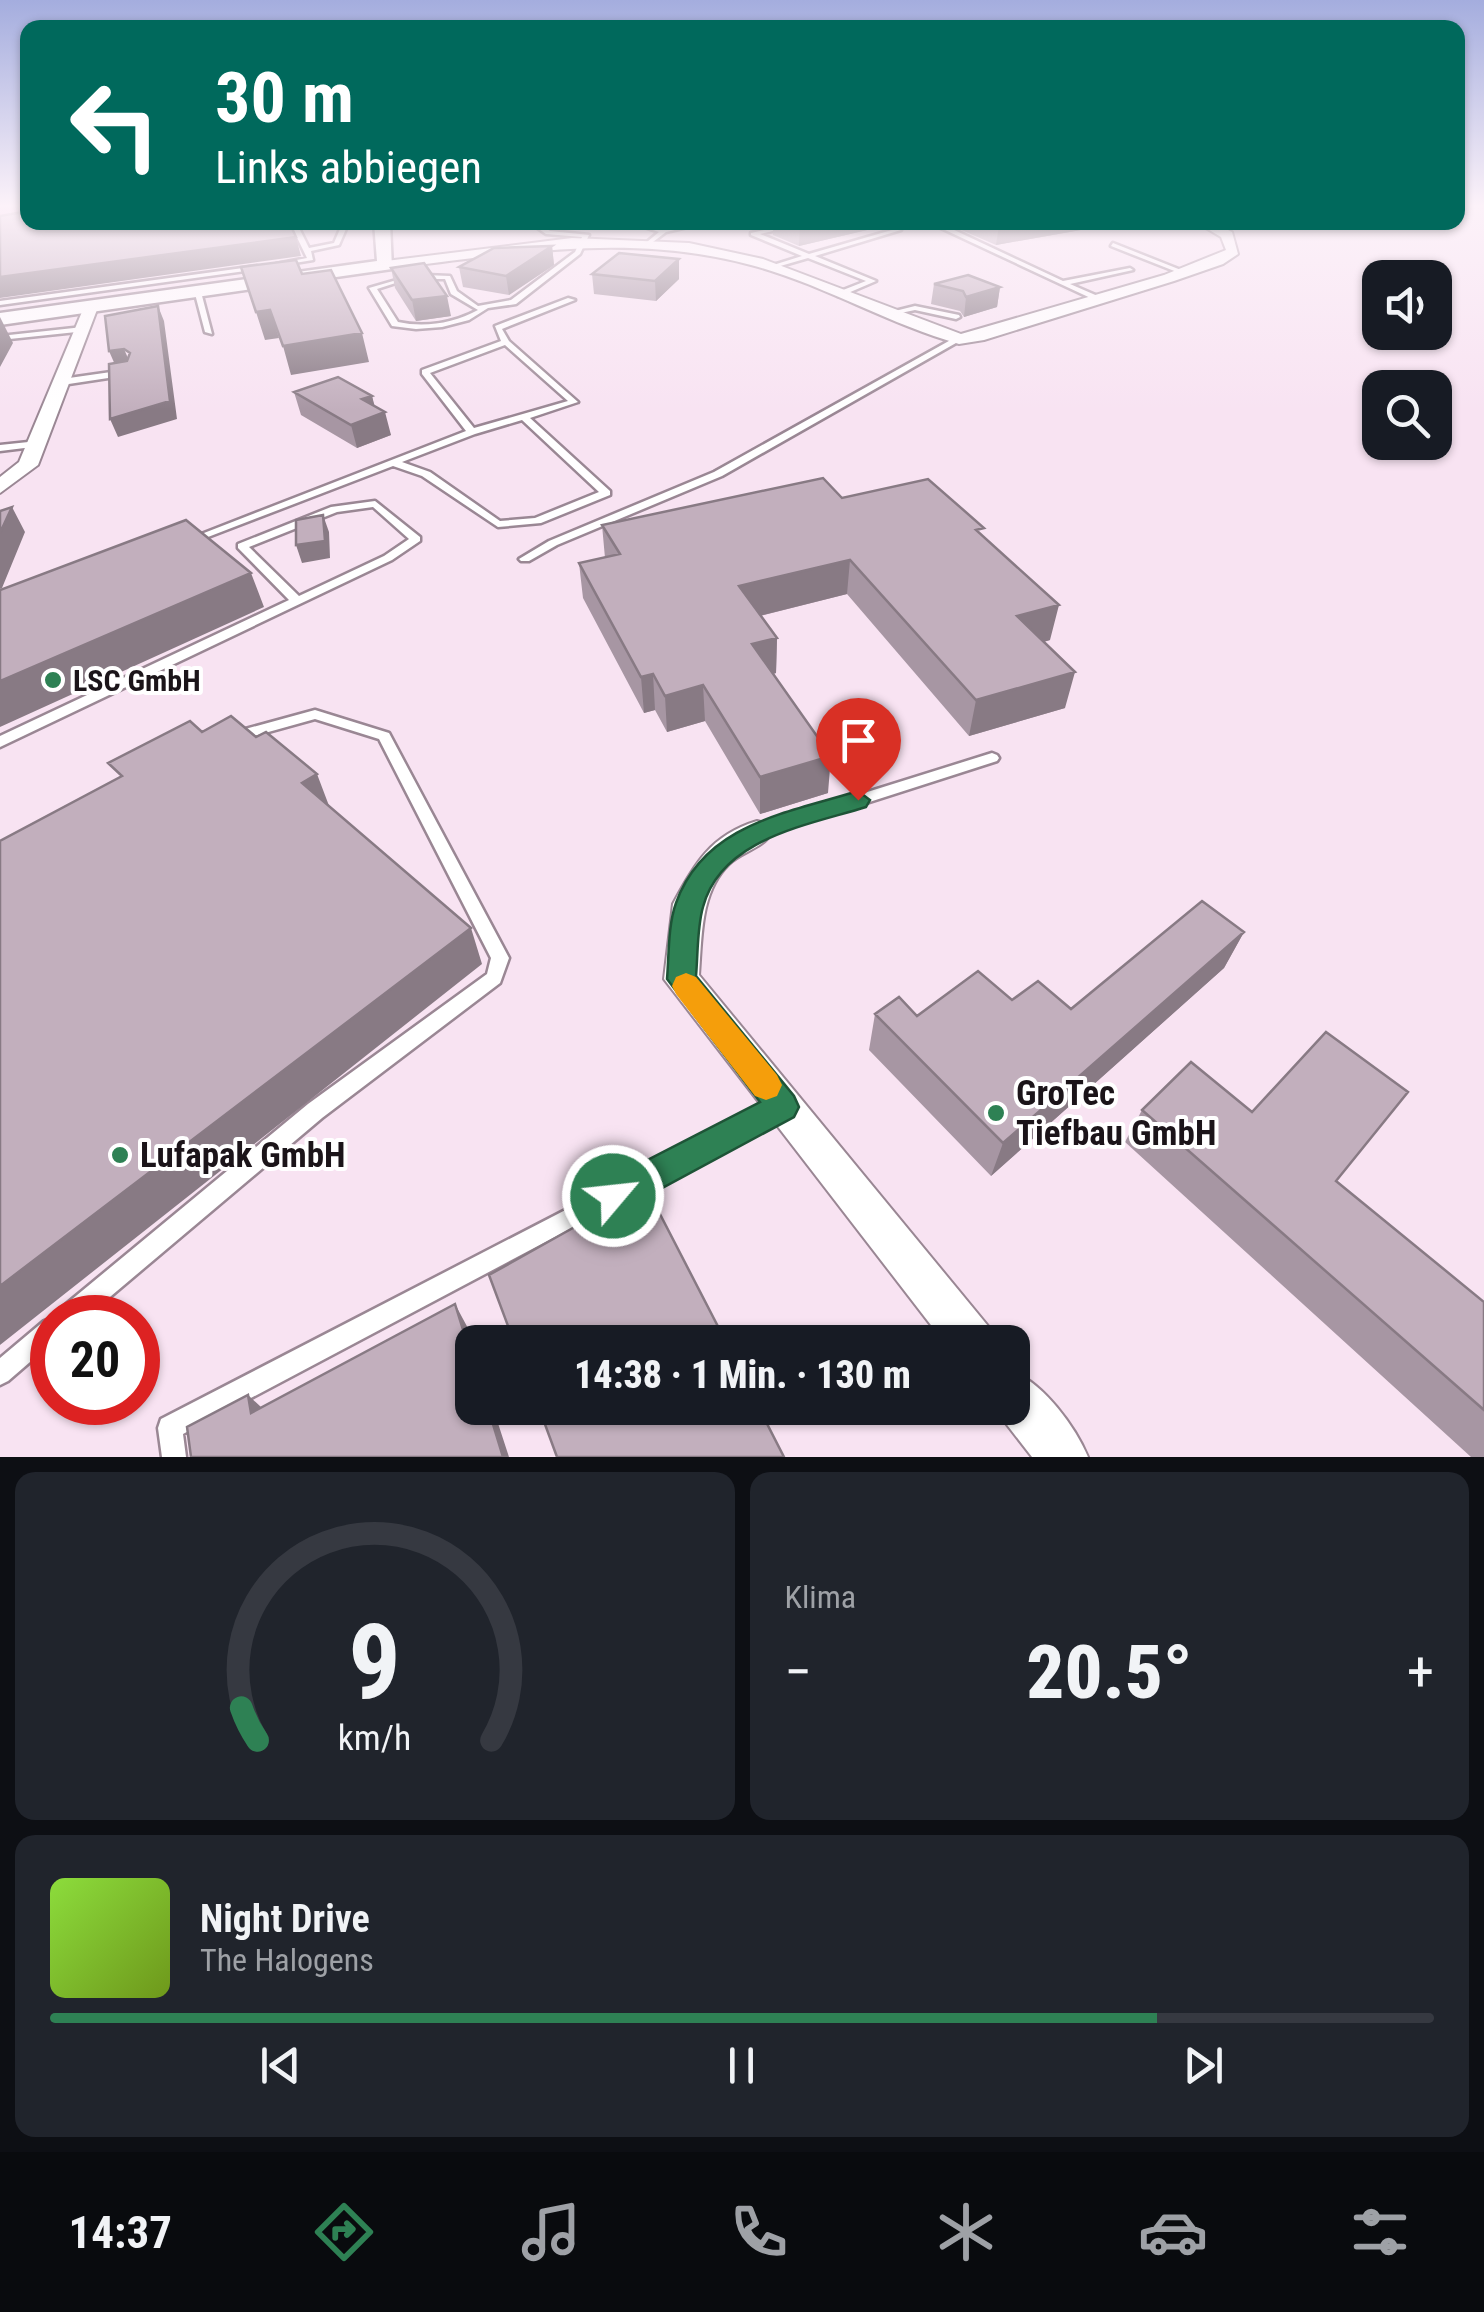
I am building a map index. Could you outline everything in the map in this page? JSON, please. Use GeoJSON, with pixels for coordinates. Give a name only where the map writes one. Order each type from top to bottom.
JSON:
{"type":"FeatureCollection","features":[{"type":"Feature","properties":{"kind":"street"},"geometry":{"type":"LineString","coordinates":[[0,320],[59,303],[91,306],[316,275]]}},
{"type":"Feature","properties":{"kind":"street"},"geometry":{"type":"LineString","coordinates":[[793,275],[959,340],[1174,275]]}},
{"type":"Feature","properties":{"kind":"street"},"geometry":{"type":"LineString","coordinates":[[0,487],[28,465],[87,329],[91,306]]}},
{"type":"Feature","properties":{"kind":"street"},"geometry":{"type":"LineString","coordinates":[[757,832],[717,856],[689,904],[681,979],[958,1325]]}},
{"type":"Feature","properties":{"kind":"street"},"geometry":{"type":"LineString","coordinates":[[1030,1416],[1063,1457]]}},
{"type":"Feature","properties":{"kind":"lane"},"geometry":{"type":"LineString","coordinates":[[0,303],[59,303],[225,275]]}},
{"type":"Feature","properties":{"kind":"lane"},"geometry":{"type":"LineString","coordinates":[[400,275],[373,288],[395,324],[412,327],[459,320],[482,308],[513,302],[549,275]]}},
{"type":"Feature","properties":{"kind":"lane"},"geometry":{"type":"LineString","coordinates":[[445,275],[454,282],[458,296],[482,308]]}},
{"type":"Feature","properties":{"kind":"lane"},"geometry":{"type":"LineString","coordinates":[[842,294],[872,281],[856,275]]}},
{"type":"Feature","properties":{"kind":"lane"},"geometry":{"type":"LineString","coordinates":[[1043,275],[1097,299]]}},
{"type":"Feature","properties":{"kind":"lane"},"geometry":{"type":"LineString","coordinates":[[1062,284],[1106,275]]}},
{"type":"Feature","properties":{"kind":"lane"},"geometry":{"type":"LineString","coordinates":[[197,292],[209,332]]}},
{"type":"Feature","properties":{"kind":"lane"},"geometry":{"type":"LineString","coordinates":[[185,543],[472,432],[574,402],[506,342],[498,328],[572,300]]}},
{"type":"Feature","properties":{"kind":"lane"},"geometry":{"type":"LineString","coordinates":[[891,313],[915,308],[956,318]]}},
{"type":"Feature","properties":{"kind":"lane"},"geometry":{"type":"LineString","coordinates":[[0,338],[87,329]]}},
{"type":"Feature","properties":{"kind":"lane"},"geometry":{"type":"LineString","coordinates":[[525,559],[718,474],[959,340]]}},
{"type":"Feature","properties":{"kind":"lane"},"geometry":{"type":"LineString","coordinates":[[472,432],[426,372],[506,342]]}},
{"type":"Feature","properties":{"kind":"lane"},"geometry":{"type":"LineString","coordinates":[[62,382],[130,372]]}},
{"type":"Feature","properties":{"kind":"lane"},"geometry":{"type":"LineString","coordinates":[[394,462],[426,474],[498,524],[536,520],[606,493],[524,417]]}},
{"type":"Feature","properties":{"kind":"lane"},"geometry":{"type":"LineString","coordinates":[[0,448],[38,444]]}},
{"type":"Feature","properties":{"kind":"lane"},"geometry":{"type":"LineString","coordinates":[[0,742],[388,558],[416,539],[374,504],[336,509],[242,546],[295,599]]}},
{"type":"Feature","properties":{"kind":"lane"},"geometry":{"type":"LineString","coordinates":[[94,1295],[315,1111],[494,978],[500,958],[384,736],[316,714],[221,740]]}},
{"type":"Feature","properties":{"kind":"lane"},"geometry":{"type":"LineString","coordinates":[[757,832],[992,758]]}},
{"type":"Feature","properties":{"kind":"lane"},"geometry":{"type":"LineString","coordinates":[[174,1457],[170,1428],[783,1107]]}},
{"type":"Feature","properties":{"kind":"lane"},"geometry":{"type":"LineString","coordinates":[[0,1373],[30,1348]]}},
{"type":"Feature","properties":{"kind":"building"},"geometry":{"type":"Polygon","coordinates":[[[244,275],[333,275],[362,333],[283,346],[270,310],[256,312],[244,275]]]}},
{"type":"Feature","properties":{"kind":"building"},"geometry":{"type":"Polygon","coordinates":[[[396,275],[432,275],[447,296],[412,300],[396,275]]]}},
{"type":"Feature","properties":{"kind":"building"},"geometry":{"type":"Polygon","coordinates":[[[601,275],[662,275],[655,281],[601,275]]]}},
{"type":"Feature","properties":{"kind":"building"},"geometry":{"type":"Polygon","coordinates":[[[968,275],[1000,287],[966,297],[963,291],[934,284],[968,275]]]}},
{"type":"Feature","properties":{"kind":"building"},"geometry":{"type":"Polygon","coordinates":[[[158,306],[170,401],[110,419],[109,364],[127,361],[130,353],[124,349],[109,351],[105,316],[158,306]]]}},
{"type":"Feature","properties":{"kind":"building"},"geometry":{"type":"Polygon","coordinates":[[[338,377],[372,396],[362,399],[385,412],[351,425],[294,392],[338,377]]]}},
{"type":"Feature","properties":{"kind":"building"},"geometry":{"type":"Polygon","coordinates":[[[823,478],[842,498],[928,479],[984,528],[976,530],[1059,605],[1017,616],[1075,672],[976,700],[850,560],[739,586],[777,638],[752,644],[831,756],[760,777],[703,685],[665,696],[653,674],[641,677],[579,563],[620,554],[602,525],[823,478]]]}},
{"type":"Feature","properties":{"kind":"building"},"geometry":{"type":"Polygon","coordinates":[[[12,507],[0,533],[0,511],[12,507]]]}},
{"type":"Feature","properties":{"kind":"building"},"geometry":{"type":"Polygon","coordinates":[[[323,515],[325,541],[296,545],[296,520],[323,515]]]}},
{"type":"Feature","properties":{"kind":"building"},"geometry":{"type":"Polygon","coordinates":[[[186,520],[251,573],[0,681],[0,590],[186,520]]]}},
{"type":"Feature","properties":{"kind":"building","name":"Lufapak GmbH"},"geometry":{"type":"Polygon","coordinates":[[[231,716],[256,737],[266,732],[317,774],[302,783],[471,928],[0,1286],[0,841],[122,776],[108,763],[190,721],[202,732],[231,716]]]}},
{"type":"Feature","properties":{"kind":"building","name":"GroTec Tiefbau GmbH"},"geometry":{"type":"Polygon","coordinates":[[[1202,901],[1244,932],[1003,1143],[875,1014],[899,997],[917,1016],[978,971],[1012,1000],[1038,981],[1071,1009],[1202,901]]]}},
{"type":"Feature","properties":{"kind":"building"},"geometry":{"type":"Polygon","coordinates":[[[1326,1032],[1408,1092],[1336,1181],[1484,1302],[1484,1410],[1142,1110],[1191,1062],[1252,1112],[1326,1032]]]}},
{"type":"Feature","properties":{"kind":"building"},"geometry":{"type":"Polygon","coordinates":[[[646,1187],[717,1325],[508,1325],[489,1275],[646,1187]]]}},
{"type":"Feature","properties":{"kind":"building"},"geometry":{"type":"Polygon","coordinates":[[[455,1304],[461,1325],[455,1325],[455,1425],[493,1425],[503,1457],[191,1457],[187,1427],[248,1395],[251,1413],[455,1304]]]}},
{"type":"Feature","properties":{"kind":"building"},"geometry":{"type":"Polygon","coordinates":[[[545,1425],[768,1425],[784,1457],[557,1457],[545,1425]]]}},
{"type":"Feature","properties":{"kind":"slow traffic"},"geometry":{"type":"LineString","coordinates":[[686,986],[766,1085]]}},
{"type":"Feature","properties":{"kind":"place","name":"LSC GmbH"},"geometry":{"type":"Point","coordinates":[53,680]}},
{"type":"Feature","properties":{"kind":"place","name":"GroTec Tiefbau GmbH"},"geometry":{"type":"Point","coordinates":[996,1113]}},
{"type":"Feature","properties":{"kind":"place","name":"Lufapak GmbH"},"geometry":{"type":"Point","coordinates":[120,1155]}},
{"type":"Feature","properties":{"kind":"route"},"geometry":{"type":"LineString","coordinates":[[613,1196],[783,1107],[681,979],[689,904],[717,856],[757,832],[858,800]]}}]}
